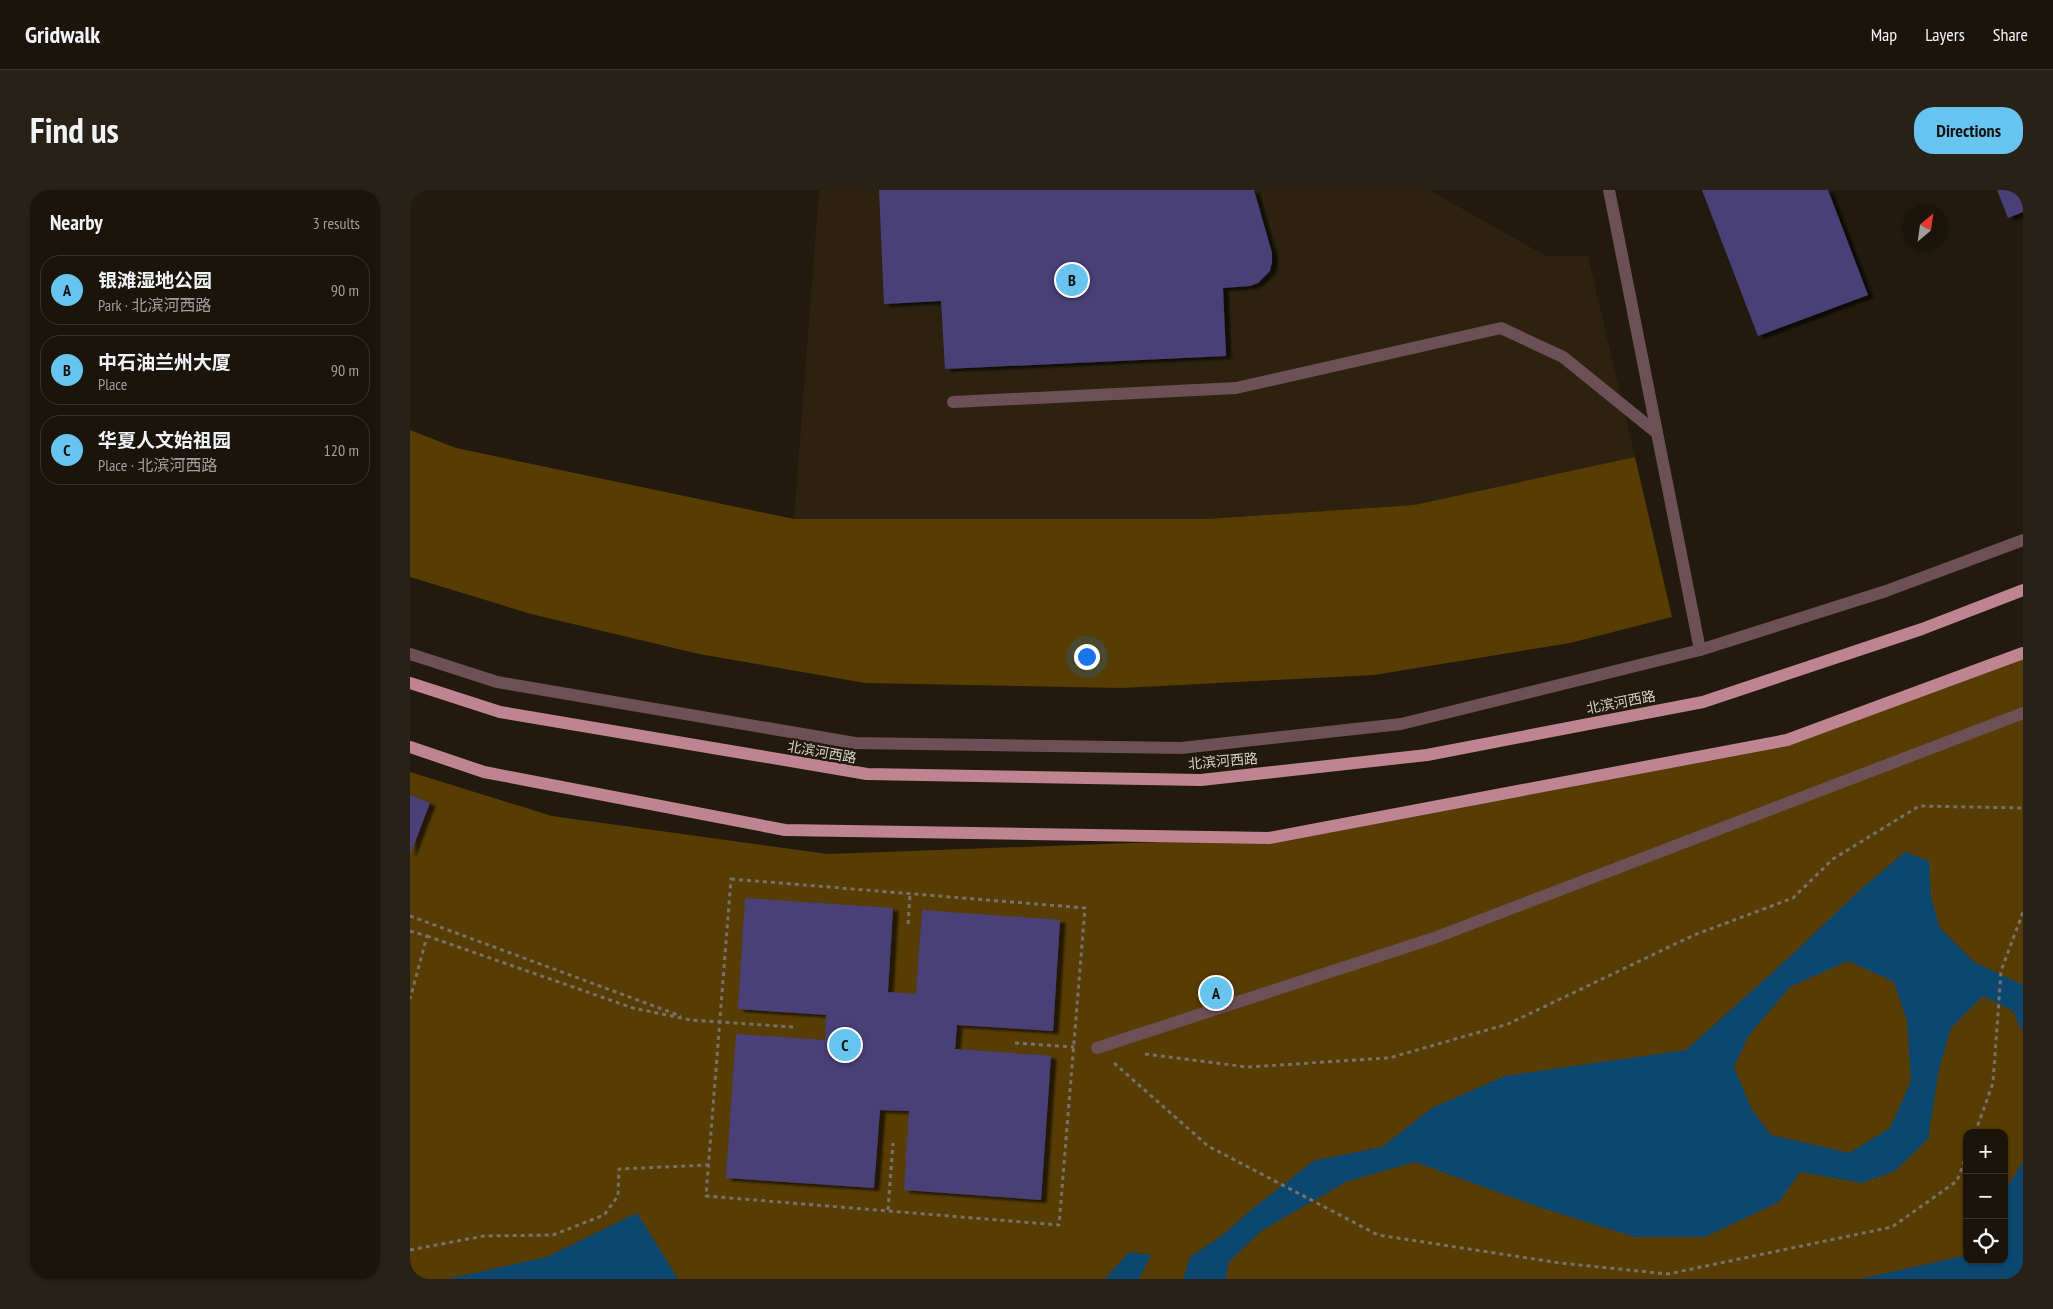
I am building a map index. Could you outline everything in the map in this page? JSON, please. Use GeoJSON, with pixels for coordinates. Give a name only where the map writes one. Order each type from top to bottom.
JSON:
{"type":"FeatureCollection","features":[{"type":"Feature","properties":{"kind":"main road","name":"北滨河西路"},"geometry":{"type":"LineString","coordinates":[[410,683],[500,712],[867,774],[1201,780],[1427,755],[1703,702],[1922,629],[2023,590]]}},
{"type":"Feature","properties":{"kind":"main road"},"geometry":{"type":"LineString","coordinates":[[410,748],[484,772],[786,830],[1269,838],[1787,740],[2023,653]]}},
{"type":"Feature","properties":{"kind":"street"},"geometry":{"type":"LineString","coordinates":[[1609,190],[1700,650]]}},
{"type":"Feature","properties":{"kind":"street"},"geometry":{"type":"LineString","coordinates":[[953,402],[1236,388],[1501,328],[1563,357],[1657,433]]}},
{"type":"Feature","properties":{"kind":"street"},"geometry":{"type":"LineString","coordinates":[[410,654],[497,682],[855,743],[1181,748],[1401,724],[1700,650],[1886,591],[2023,540]]}},
{"type":"Feature","properties":{"kind":"street"},"geometry":{"type":"LineString","coordinates":[[1097,1048],[1434,938],[2023,713]]}},
{"type":"Feature","properties":{"kind":"path"},"geometry":{"type":"LineString","coordinates":[[1144,1054],[1247,1067],[1398,1056],[1508,1024],[1694,934],[1793,898],[1832,859],[1919,806],[2023,808]]}},
{"type":"Feature","properties":{"kind":"path"},"geometry":{"type":"LineString","coordinates":[[731,878],[1084,908],[1059,1225],[706,1196],[720,1022],[731,878]]}},
{"type":"Feature","properties":{"kind":"path"},"geometry":{"type":"LineString","coordinates":[[908,924],[910,894]]}},
{"type":"Feature","properties":{"kind":"path"},"geometry":{"type":"LineString","coordinates":[[1977,1129],[1994,1083],[2001,970],[2023,912]]}},
{"type":"Feature","properties":{"kind":"path"},"geometry":{"type":"LineString","coordinates":[[410,916],[691,1020]]}},
{"type":"Feature","properties":{"kind":"path"},"geometry":{"type":"LineString","coordinates":[[410,931],[633,1008],[691,1020],[793,1027]]}},
{"type":"Feature","properties":{"kind":"path"},"geometry":{"type":"LineString","coordinates":[[410,999],[427,936]]}},
{"type":"Feature","properties":{"kind":"path"},"geometry":{"type":"LineString","coordinates":[[1015,1042],[1097,1048],[1208,1146],[1378,1236],[1560,1263],[1668,1274],[1892,1227],[1957,1181],[1963,1165]]}},
{"type":"Feature","properties":{"kind":"path"},"geometry":{"type":"LineString","coordinates":[[888,1210],[893,1143]]}},
{"type":"Feature","properties":{"kind":"path"},"geometry":{"type":"LineString","coordinates":[[410,1250],[484,1236],[553,1235],[604,1214],[618,1196],[618,1169],[708,1165]]}},
{"type":"Feature","properties":{"kind":"shaded area"},"geometry":{"type":"Polygon","coordinates":[[[819,190],[1429,190],[1546,256],[1588,256],[1635,457],[1414,505],[1206,519],[794,519],[819,190]]]}},
{"type":"Feature","properties":{"kind":"shaded area"},"geometry":{"type":"Polygon","coordinates":[[[410,430],[456,448],[794,519],[1206,519],[1414,505],[1635,457],[1672,617],[1570,643],[1374,675],[1122,688],[865,683],[699,654],[531,614],[410,577],[410,430]]]}},
{"type":"Feature","properties":{"kind":"shaded area"},"geometry":{"type":"Polygon","coordinates":[[[2023,653],[2023,1279],[410,1279],[410,772],[552,816],[828,854],[1269,838],[1787,740],[2023,653]]]}},
{"type":"Feature","properties":{"kind":"water"},"geometry":{"type":"Polygon","coordinates":[[[1905,852],[1929,861],[1931,897],[1940,928],[1974,962],[2023,985],[2023,1033],[2013,1011],[1983,996],[1951,1028],[1939,1069],[1928,1139],[1895,1171],[1862,1183],[1800,1172],[1779,1202],[1705,1237],[1635,1237],[1545,1209],[1415,1162],[1348,1181],[1261,1231],[1228,1263],[1226,1279],[1183,1279],[1190,1257],[1224,1234],[1313,1161],[1382,1147],[1432,1108],[1505,1076],[1686,1050],[1795,952],[1860,890],[1905,852]],[[1848,961],[1790,987],[1749,1035],[1734,1067],[1752,1110],[1771,1135],[1849,1153],[1890,1128],[1911,1081],[1907,1021],[1894,982],[1848,961]]]}},
{"type":"Feature","properties":{"kind":"water"},"geometry":{"type":"Polygon","coordinates":[[[2023,1161],[2023,1279],[1860,1279],[1963,1256],[1963,1264],[2008,1264],[2008,1186],[2023,1161]]]}},
{"type":"Feature","properties":{"kind":"water"},"geometry":{"type":"Polygon","coordinates":[[[637,1213],[678,1279],[447,1279],[547,1257],[637,1213]]]}},
{"type":"Feature","properties":{"kind":"water"},"geometry":{"type":"Polygon","coordinates":[[[1129,1252],[1151,1255],[1139,1279],[1105,1279],[1129,1252]]]}},
{"type":"Feature","properties":{"kind":"building"},"geometry":{"type":"Polygon","coordinates":[[[879,190],[1254,190],[1272,253],[1272,262],[1270,271],[1258,283],[1250,286],[1223,288],[1226,356],[945,369],[941,301],[884,304],[879,190]]]}},
{"type":"Feature","properties":{"kind":"building"},"geometry":{"type":"Polygon","coordinates":[[[1702,190],[1828,190],[1868,295],[1758,336],[1702,190]]]}},
{"type":"Feature","properties":{"kind":"building"},"geometry":{"type":"Polygon","coordinates":[[[1997,190],[2023,190],[2023,212],[2008,218],[1997,190]]]}},
{"type":"Feature","properties":{"kind":"building"},"geometry":{"type":"Polygon","coordinates":[[[410,795],[430,803],[410,855],[410,795]]]}},
{"type":"Feature","properties":{"kind":"building"},"geometry":{"type":"Polygon","coordinates":[[[745,898],[893,908],[888,992],[916,994],[922,910],[1060,920],[1053,1031],[957,1025],[955,1049],[1051,1056],[1041,1200],[904,1190],[909,1111],[880,1110],[874,1188],[726,1178],[736,1034],[825,1040],[826,1015],[738,1009],[745,898]]]}},
{"type":"Feature","properties":{"kind":"place","name":"中石油兰州大厦"},"geometry":{"type":"Point","coordinates":[1072,280]}},
{"type":"Feature","properties":{"kind":"place","name":"银滩湿地公园"},"geometry":{"type":"Point","coordinates":[1216,993]}},
{"type":"Feature","properties":{"kind":"place","name":"华夏人文始祖园"},"geometry":{"type":"Point","coordinates":[845,1045]}}]}
